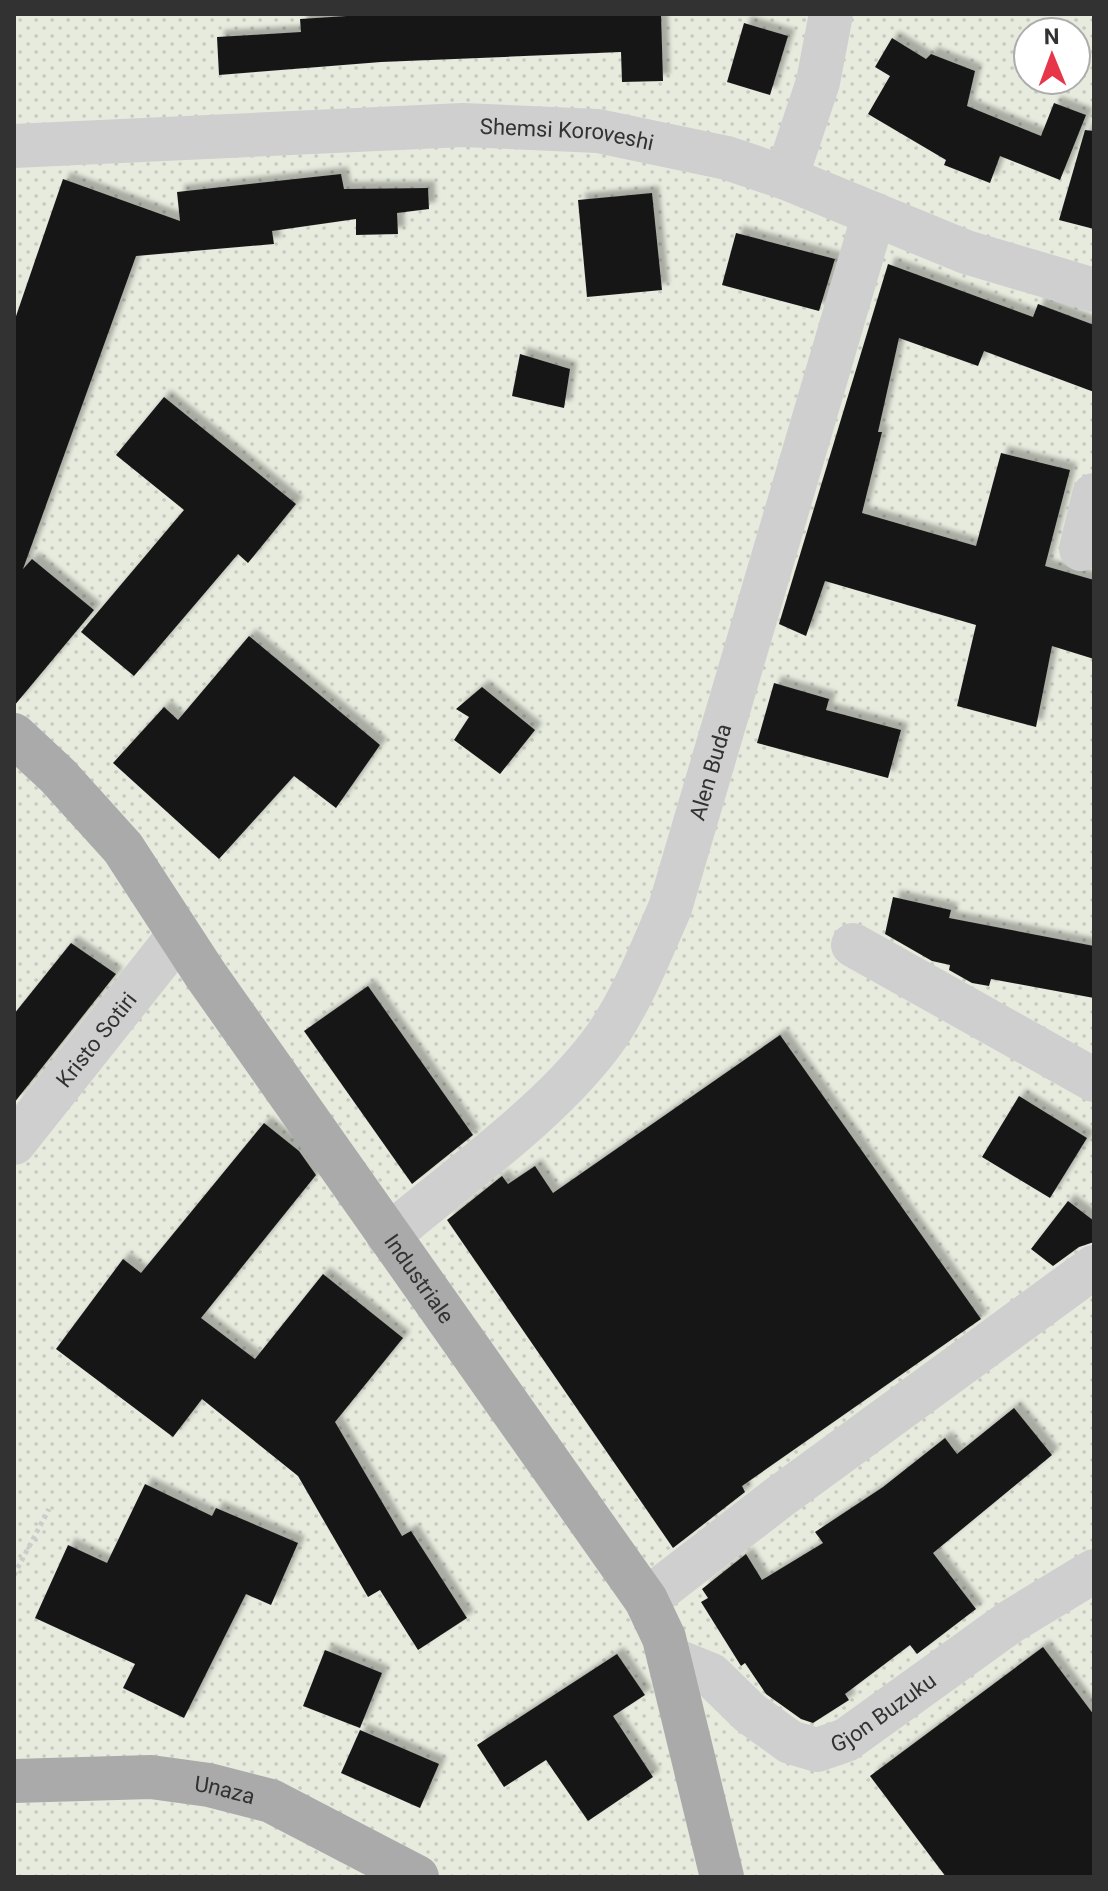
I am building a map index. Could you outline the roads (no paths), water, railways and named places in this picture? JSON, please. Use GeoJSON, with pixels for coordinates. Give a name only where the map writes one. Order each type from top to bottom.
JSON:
{"type":"FeatureCollection","features":[{"type":"Feature","properties":{"kind":"main road","name":"Industriale"},"geometry":{"type":"LineString","coordinates":[[14,735],[58,776],[123,848],[179,935],[388,1236],[646,1600],[664,1638],[722,1877]]}},
{"type":"Feature","properties":{"kind":"main road","name":"Unaza"},"geometry":{"type":"LineString","coordinates":[[14,1781],[151,1777],[209,1785],[271,1801],[417,1877]]}},
{"type":"Feature","properties":{"kind":"street"},"geometry":{"type":"LineString","coordinates":[[786,178],[818,82],[831,14]]}},
{"type":"Feature","properties":{"kind":"street","name":"Shemsi Koroveshi"},"geometry":{"type":"LineString","coordinates":[[14,146],[296,130],[504,127],[598,131],[727,158],[786,178],[966,252],[1094,290]]}},
{"type":"Feature","properties":{"kind":"street","name":"Alen Buda"},"geometry":{"type":"LineString","coordinates":[[388,1236],[574,1075],[607,1034],[639,979],[670,908],[874,214]]}},
{"type":"Feature","properties":{"kind":"street"},"geometry":{"type":"LineString","coordinates":[[1081,549],[1094,495]]}},
{"type":"Feature","properties":{"kind":"street","name":"Kristo Sotiri"},"geometry":{"type":"LineString","coordinates":[[14,1143],[179,935]]}},
{"type":"Feature","properties":{"kind":"street"},"geometry":{"type":"LineString","coordinates":[[853,945],[1094,1080]]}},
{"type":"Feature","properties":{"kind":"street"},"geometry":{"type":"LineString","coordinates":[[646,1600],[778,1498],[1094,1267]]}},
{"type":"Feature","properties":{"kind":"street","name":"Gjon Buzuku"},"geometry":{"type":"LineString","coordinates":[[669,1658],[711,1675],[750,1713],[780,1735],[817,1750],[846,1740],[1010,1622],[1094,1571]]}}]}
